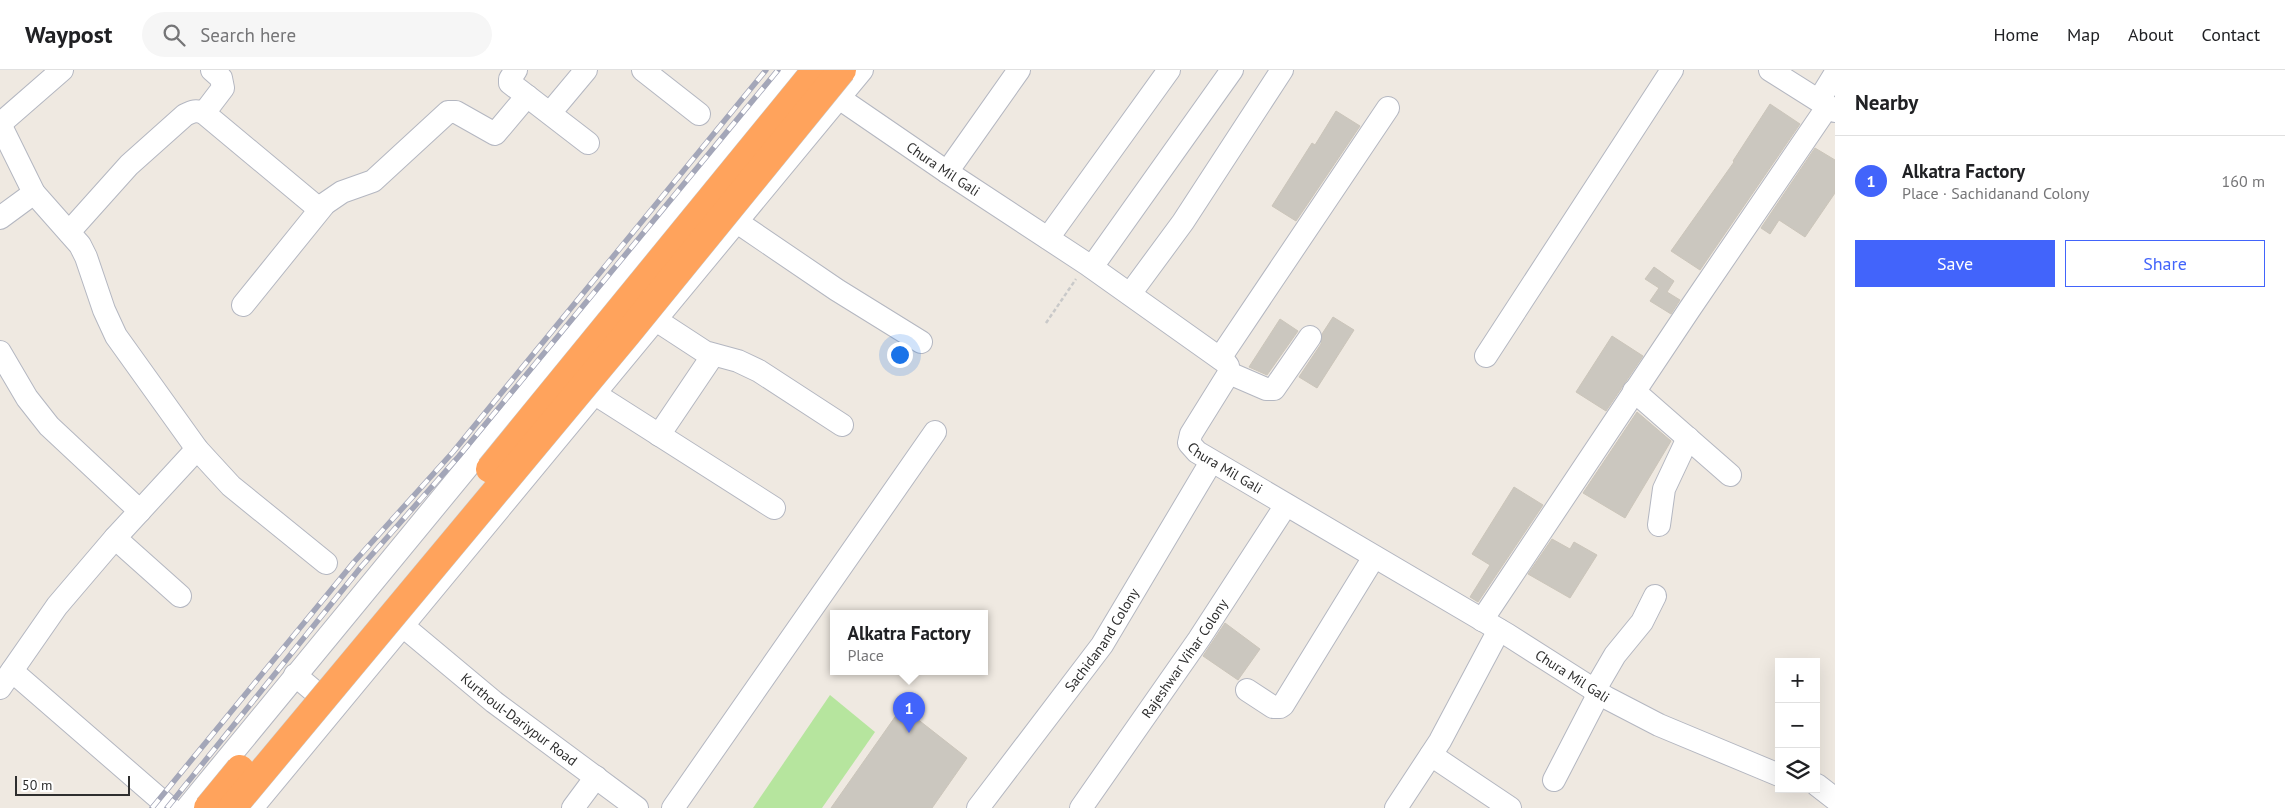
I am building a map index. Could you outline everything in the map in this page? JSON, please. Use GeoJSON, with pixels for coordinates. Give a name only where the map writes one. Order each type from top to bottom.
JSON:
{"type":"FeatureCollection","features":[{"type":"Feature","properties":{"kind":"highway"},"geometry":{"type":"LineString","coordinates":[[208,808],[478,483],[816,70]]}},
{"type":"Feature","properties":{"kind":"highway"},"geometry":{"type":"LineString","coordinates":[[232,808],[627,334],[842,70]]}},
{"type":"Feature","properties":{"kind":"street"},"geometry":{"type":"LineString","coordinates":[[62,70],[0,124],[34,193],[68,232],[86,257],[104,310],[116,336],[197,448],[231,486],[326,563]]}},
{"type":"Feature","properties":{"kind":"street"},"geometry":{"type":"LineString","coordinates":[[204,113],[222,88],[221,78],[212,70]]}},
{"type":"Feature","properties":{"kind":"street"},"geometry":{"type":"LineString","coordinates":[[516,70],[510,81],[588,143]]}},
{"type":"Feature","properties":{"kind":"street"},"geometry":{"type":"LineString","coordinates":[[550,114],[586,70]]}},
{"type":"Feature","properties":{"kind":"street"},"geometry":{"type":"LineString","coordinates":[[643,70],[699,114]]}},
{"type":"Feature","properties":{"kind":"street"},"geometry":{"type":"LineString","coordinates":[[187,808],[794,70]]}},
{"type":"Feature","properties":{"kind":"street"},"geometry":{"type":"LineString","coordinates":[[252,808],[862,70]]}},
{"type":"Feature","properties":{"kind":"street"},"geometry":{"type":"LineString","coordinates":[[947,172],[1018,70]]}},
{"type":"Feature","properties":{"kind":"street"},"geometry":{"type":"LineString","coordinates":[[1048,238],[1169,70]]}},
{"type":"Feature","properties":{"kind":"street"},"geometry":{"type":"LineString","coordinates":[[1089,265],[1232,70]]}},
{"type":"Feature","properties":{"kind":"street"},"geometry":{"type":"LineString","coordinates":[[1130,294],[1183,222],[1282,70]]}},
{"type":"Feature","properties":{"kind":"street"},"geometry":{"type":"LineString","coordinates":[[1486,356],[1672,70]]}},
{"type":"Feature","properties":{"kind":"street"},"geometry":{"type":"LineString","coordinates":[[1770,70],[1827,106]]}},
{"type":"Feature","properties":{"kind":"street"},"geometry":{"type":"LineString","coordinates":[[1396,808],[1431,755],[1491,625],[1634,391],[1827,106],[1835,74]]}},
{"type":"Feature","properties":{"kind":"street"},"geometry":{"type":"LineString","coordinates":[[243,305],[323,206],[342,192],[373,180],[448,112],[456,112],[496,134],[527,96]]}},
{"type":"Feature","properties":{"kind":"street","name":"Chura Mil Gali"},"geometry":{"type":"LineString","coordinates":[[839,98],[947,172],[1089,265],[1225,366],[1189,439],[1191,448],[1211,462],[1491,625],[1596,692],[1659,725],[1775,773]]}},
{"type":"Feature","properties":{"kind":"street"},"geometry":{"type":"LineString","coordinates":[[768,102],[807,136]]}},
{"type":"Feature","properties":{"kind":"street"},"geometry":{"type":"LineString","coordinates":[[1310,337],[1274,389],[1266,389],[1225,366],[1388,108]]}},
{"type":"Feature","properties":{"kind":"street"},"geometry":{"type":"LineString","coordinates":[[68,232],[129,165],[185,116],[198,110],[312,203],[323,206]]}},
{"type":"Feature","properties":{"kind":"street"},"geometry":{"type":"LineString","coordinates":[[0,218],[34,193]]}},
{"type":"Feature","properties":{"kind":"street"},"geometry":{"type":"LineString","coordinates":[[737,222],[837,290],[921,342]]}},
{"type":"Feature","properties":{"kind":"street"},"geometry":{"type":"LineString","coordinates":[[656,320],[694,346],[713,355],[750,366],[842,425]]}},
{"type":"Feature","properties":{"kind":"street"},"geometry":{"type":"LineString","coordinates":[[0,352],[27,398],[49,426],[140,511]]}},
{"type":"Feature","properties":{"kind":"street"},"geometry":{"type":"LineString","coordinates":[[658,435],[713,355]]}},
{"type":"Feature","properties":{"kind":"street"},"geometry":{"type":"LineString","coordinates":[[1634,391],[1730,475]]}},
{"type":"Feature","properties":{"kind":"street"},"geometry":{"type":"LineString","coordinates":[[595,394],[774,508]]}},
{"type":"Feature","properties":{"kind":"street"},"geometry":{"type":"LineString","coordinates":[[673,808],[935,432]]}},
{"type":"Feature","properties":{"kind":"street"},"geometry":{"type":"LineString","coordinates":[[1659,525],[1664,489],[1688,438]]}},
{"type":"Feature","properties":{"kind":"street"},"geometry":{"type":"LineString","coordinates":[[170,808],[6,680],[57,606],[115,538],[197,448]]}},
{"type":"Feature","properties":{"kind":"street","name":"Sachidanand Colony"},"geometry":{"type":"LineString","coordinates":[[978,808],[1102,645],[1211,462]]}},
{"type":"Feature","properties":{"kind":"street","name":"Rajeshwar Vihar Colony"},"geometry":{"type":"LineString","coordinates":[[1081,808],[1199,639],[1286,505]]}},
{"type":"Feature","properties":{"kind":"street"},"geometry":{"type":"LineString","coordinates":[[115,538],[180,596]]}},
{"type":"Feature","properties":{"kind":"street"},"geometry":{"type":"LineString","coordinates":[[1247,690],[1273,707],[1280,708],[1283,705],[1374,557]]}},
{"type":"Feature","properties":{"kind":"street"},"geometry":{"type":"LineString","coordinates":[[1554,780],[1615,655],[1642,622],[1655,596]]}},
{"type":"Feature","properties":{"kind":"street","name":"Kurthoul-Dariypur Road"},"geometry":{"type":"LineString","coordinates":[[403,626],[494,702],[637,808]]}},
{"type":"Feature","properties":{"kind":"street"},"geometry":{"type":"LineString","coordinates":[[295,675],[334,708]]}},
{"type":"Feature","properties":{"kind":"street"},"geometry":{"type":"LineString","coordinates":[[1431,755],[1510,808]]}},
{"type":"Feature","properties":{"kind":"street"},"geometry":{"type":"LineString","coordinates":[[1825,792],[1835,774]]}},
{"type":"Feature","properties":{"kind":"street"},"geometry":{"type":"LineString","coordinates":[[573,808],[596,778]]}},
{"type":"Feature","properties":{"kind":"path"},"geometry":{"type":"LineString","coordinates":[[1046,323],[1089,265]]}},
{"type":"Feature","properties":{"kind":"green space"},"geometry":{"type":"Polygon","coordinates":[[[830,695],[875,732],[822,808],[753,808],[830,695]]]}},
{"type":"Feature","properties":{"kind":"building"},"geometry":{"type":"Polygon","coordinates":[[[1770,104],[1800,124],[1700,270],[1671,251],[1734,162],[1770,104]]]}},
{"type":"Feature","properties":{"kind":"building"},"geometry":{"type":"Polygon","coordinates":[[[1336,111],[1360,126],[1296,221],[1272,206],[1312,143],[1315,145],[1336,111]]]}},
{"type":"Feature","properties":{"kind":"building"},"geometry":{"type":"Polygon","coordinates":[[[1815,148],[1835,160],[1835,193],[1805,237],[1779,220],[1770,234],[1761,228],[1815,148]]]}},
{"type":"Feature","properties":{"kind":"building"},"geometry":{"type":"Polygon","coordinates":[[[1654,267],[1674,281],[1667,292],[1680,300],[1671,314],[1650,301],[1659,288],[1645,279],[1654,267]]]}},
{"type":"Feature","properties":{"kind":"building"},"geometry":{"type":"Polygon","coordinates":[[[1333,317],[1354,330],[1317,388],[1299,377],[1321,344],[1322,334],[1333,317]]]}},
{"type":"Feature","properties":{"kind":"building"},"geometry":{"type":"Polygon","coordinates":[[[1280,319],[1298,331],[1267,375],[1249,367],[1280,319]]]}},
{"type":"Feature","properties":{"kind":"building"},"geometry":{"type":"Polygon","coordinates":[[[1612,336],[1643,356],[1606,411],[1576,392],[1612,336]]]}},
{"type":"Feature","properties":{"kind":"building"},"geometry":{"type":"Polygon","coordinates":[[[1637,412],[1671,441],[1625,518],[1583,493],[1637,412]]]}},
{"type":"Feature","properties":{"kind":"building"},"geometry":{"type":"Polygon","coordinates":[[[1514,487],[1543,505],[1478,602],[1470,597],[1490,565],[1472,554],[1514,487]]]}},
{"type":"Feature","properties":{"kind":"building"},"geometry":{"type":"Polygon","coordinates":[[[1552,539],[1570,549],[1574,542],[1597,555],[1570,598],[1528,574],[1552,539]]]}},
{"type":"Feature","properties":{"kind":"building"},"geometry":{"type":"Polygon","coordinates":[[[1225,623],[1260,649],[1238,680],[1203,656],[1225,623]]]}},
{"type":"Feature","properties":{"kind":"building"},"geometry":{"type":"Polygon","coordinates":[[[902,707],[967,758],[932,808],[831,808],[902,707]]]}},
{"type":"Feature","properties":{"kind":"railway"},"geometry":{"type":"LineString","coordinates":[[152,808],[354,562],[453,452],[766,70]]}},
{"type":"Feature","properties":{"kind":"railway"},"geometry":{"type":"LineString","coordinates":[[167,808],[361,567],[459,456],[778,70]]}},
{"type":"Feature","properties":{"kind":"place","name":"Alkatra Factory"},"geometry":{"type":"Point","coordinates":[909,733]}}]}
